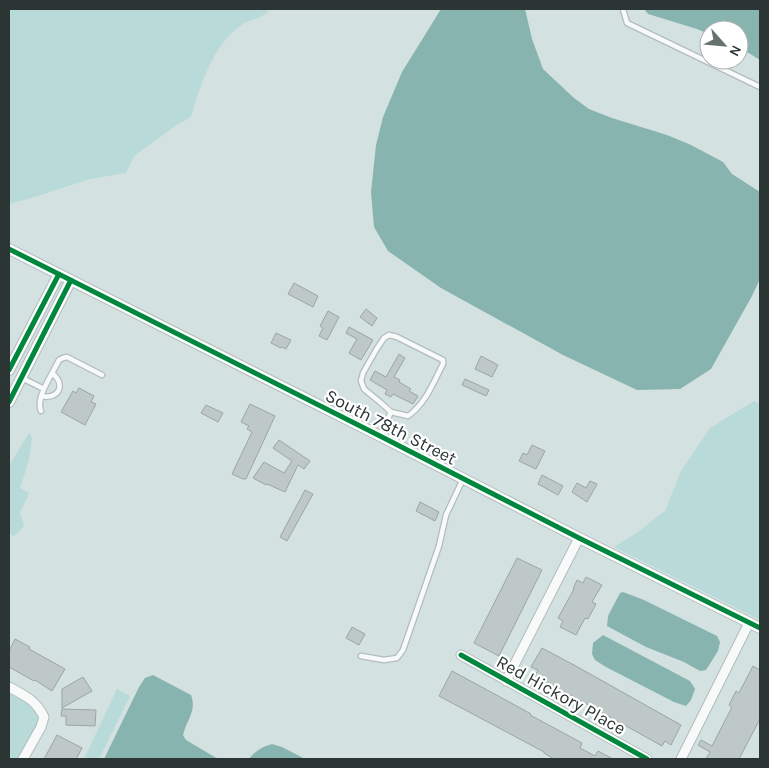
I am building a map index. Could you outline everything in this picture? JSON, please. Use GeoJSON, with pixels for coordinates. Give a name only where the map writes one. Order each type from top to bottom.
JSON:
{"type":"FeatureCollection","features":[{"type":"Feature","properties":{"kind":"street","name":"South 78th Street"},"geometry":{"type":"LineString","coordinates":[[9,249],[760,628]]}},
{"type":"Feature","properties":{"kind":"street"},"geometry":{"type":"LineString","coordinates":[[9,370],[59,274]]}},
{"type":"Feature","properties":{"kind":"street"},"geometry":{"type":"LineString","coordinates":[[9,402],[71,280]]}},
{"type":"Feature","properties":{"kind":"street"},"geometry":{"type":"LineString","coordinates":[[506,680],[579,538]]}},
{"type":"Feature","properties":{"kind":"street"},"geometry":{"type":"LineString","coordinates":[[681,759],[750,623]]}},
{"type":"Feature","properties":{"kind":"street","name":"Red Hickory Place"},"geometry":{"type":"LineString","coordinates":[[461,655],[647,759]]}},
{"type":"Feature","properties":{"kind":"street"},"geometry":{"type":"LineString","coordinates":[[9,687],[39,706],[44,717],[41,727],[23,759]]}},
{"type":"Feature","properties":{"kind":"lane"},"geometry":{"type":"LineString","coordinates":[[623,9],[627,23],[760,87]]}},
{"type":"Feature","properties":{"kind":"lane"},"geometry":{"type":"LineString","coordinates":[[389,335],[397,337],[443,360],[443,364],[416,411],[408,416],[392,412],[364,389],[362,381],[363,373],[376,350],[384,338],[389,335]]}},
{"type":"Feature","properties":{"kind":"lane"},"geometry":{"type":"LineString","coordinates":[[41,411],[41,396],[59,360],[67,358],[102,375]]}},
{"type":"Feature","properties":{"kind":"lane"},"geometry":{"type":"LineString","coordinates":[[41,396],[51,396],[59,390],[59,380],[52,373]]}},
{"type":"Feature","properties":{"kind":"lane"},"geometry":{"type":"LineString","coordinates":[[21,378],[44,389]]}},
{"type":"Feature","properties":{"kind":"lane"},"geometry":{"type":"LineString","coordinates":[[380,436],[392,412]]}},
{"type":"Feature","properties":{"kind":"lane"},"geometry":{"type":"LineString","coordinates":[[362,656],[384,660],[398,658],[403,650],[439,546],[446,515],[463,479]]}},
{"type":"Feature","properties":{"kind":"shaded area"},"geometry":{"type":"Polygon","coordinates":[[[9,9],[270,9],[262,16],[240,26],[222,44],[209,67],[191,117],[175,126],[134,156],[126,173],[90,179],[9,204],[9,9]]]}},
{"type":"Feature","properties":{"kind":"shaded area"},"geometry":{"type":"Polygon","coordinates":[[[441,9],[525,9],[532,39],[543,69],[574,98],[589,109],[691,145],[723,162],[732,174],[760,192],[760,279],[711,369],[680,389],[637,390],[563,355],[441,288],[388,251],[374,227],[371,192],[376,145],[383,117],[402,72],[441,9]]]}},
{"type":"Feature","properties":{"kind":"shaded area"},"geometry":{"type":"Polygon","coordinates":[[[644,9],[760,9],[760,60],[749,53],[749,20],[699,20],[699,30],[648,14],[644,9]]]}},
{"type":"Feature","properties":{"kind":"shaded area"},"geometry":{"type":"Polygon","coordinates":[[[754,401],[760,404],[760,620],[614,547],[665,511],[681,471],[710,428],[754,401]]]}},
{"type":"Feature","properties":{"kind":"shaded area"},"geometry":{"type":"Polygon","coordinates":[[[29,433],[32,437],[29,460],[20,488],[29,493],[20,513],[24,526],[14,536],[9,533],[9,466],[29,433]]]}},
{"type":"Feature","properties":{"kind":"shaded area"},"geometry":{"type":"Polygon","coordinates":[[[623,592],[644,600],[717,636],[720,642],[718,651],[706,670],[700,671],[684,662],[646,647],[607,626],[608,616],[620,593],[623,592]]]}},
{"type":"Feature","properties":{"kind":"shaded area"},"geometry":{"type":"Polygon","coordinates":[[[603,635],[690,681],[695,689],[691,700],[686,706],[674,702],[595,660],[592,654],[593,643],[603,635]]]}},
{"type":"Feature","properties":{"kind":"shaded area"},"geometry":{"type":"Polygon","coordinates":[[[153,675],[191,695],[193,706],[183,735],[186,740],[218,759],[104,759],[139,687],[145,678],[153,675]]]}},
{"type":"Feature","properties":{"kind":"shaded area"},"geometry":{"type":"Polygon","coordinates":[[[117,689],[130,696],[99,759],[84,759],[117,689]]]}},
{"type":"Feature","properties":{"kind":"shaded area"},"geometry":{"type":"Polygon","coordinates":[[[9,693],[30,705],[36,710],[39,717],[36,727],[18,759],[9,759],[9,693]]]}},
{"type":"Feature","properties":{"kind":"shaded area"},"geometry":{"type":"Polygon","coordinates":[[[272,744],[305,759],[249,759],[265,746],[272,744]]]}},
{"type":"Feature","properties":{"kind":"building"},"geometry":{"type":"Polygon","coordinates":[[[294,283],[318,296],[313,307],[288,294],[294,283]]]}},
{"type":"Feature","properties":{"kind":"building"},"geometry":{"type":"Polygon","coordinates":[[[366,309],[377,318],[372,326],[360,317],[366,309]]]}},
{"type":"Feature","properties":{"kind":"building"},"geometry":{"type":"Polygon","coordinates":[[[328,311],[339,317],[327,340],[319,336],[323,328],[320,326],[328,311]]]}},
{"type":"Feature","properties":{"kind":"building"},"geometry":{"type":"Polygon","coordinates":[[[349,327],[373,340],[361,360],[349,353],[357,339],[346,333],[349,327]]]}},
{"type":"Feature","properties":{"kind":"building"},"geometry":{"type":"Polygon","coordinates":[[[276,333],[291,340],[286,349],[271,343],[276,333]]]}},
{"type":"Feature","properties":{"kind":"building"},"geometry":{"type":"Polygon","coordinates":[[[399,354],[405,358],[394,377],[411,389],[409,391],[418,396],[413,404],[393,394],[391,397],[385,394],[387,390],[370,380],[375,371],[386,377],[399,354]]]}},
{"type":"Feature","properties":{"kind":"building"},"geometry":{"type":"Polygon","coordinates":[[[481,356],[498,365],[492,377],[475,369],[481,356]]]}},
{"type":"Feature","properties":{"kind":"building"},"geometry":{"type":"Polygon","coordinates":[[[465,379],[489,390],[486,396],[462,385],[465,379]]]}},
{"type":"Feature","properties":{"kind":"building"},"geometry":{"type":"Polygon","coordinates":[[[79,388],[94,396],[91,402],[96,404],[85,425],[61,412],[73,391],[76,393],[79,388]]]}},
{"type":"Feature","properties":{"kind":"building"},"geometry":{"type":"Polygon","coordinates":[[[250,404],[275,416],[246,479],[243,479],[232,474],[252,432],[247,429],[249,426],[241,422],[250,404]]]}},
{"type":"Feature","properties":{"kind":"building"},"geometry":{"type":"Polygon","coordinates":[[[206,405],[223,413],[218,422],[201,413],[206,405]]]}},
{"type":"Feature","properties":{"kind":"building"},"geometry":{"type":"Polygon","coordinates":[[[279,440],[310,461],[304,469],[298,465],[285,492],[253,478],[264,462],[284,473],[292,461],[273,448],[279,440]]]}},
{"type":"Feature","properties":{"kind":"building"},"geometry":{"type":"Polygon","coordinates":[[[532,445],[545,451],[536,469],[519,461],[523,453],[527,455],[532,445]]]}},
{"type":"Feature","properties":{"kind":"building"},"geometry":{"type":"Polygon","coordinates":[[[542,475],[563,486],[558,495],[538,484],[542,475]]]}},
{"type":"Feature","properties":{"kind":"building"},"geometry":{"type":"Polygon","coordinates":[[[590,481],[597,484],[587,502],[572,492],[577,483],[586,488],[590,481]]]}},
{"type":"Feature","properties":{"kind":"building"},"geometry":{"type":"Polygon","coordinates":[[[305,490],[313,494],[287,541],[280,537],[305,490]]]}},
{"type":"Feature","properties":{"kind":"building"},"geometry":{"type":"Polygon","coordinates":[[[420,502],[439,512],[435,521],[416,511],[420,502]]]}},
{"type":"Feature","properties":{"kind":"building"},"geometry":{"type":"Polygon","coordinates":[[[517,558],[542,570],[499,656],[474,643],[517,558]]]}},
{"type":"Feature","properties":{"kind":"building"},"geometry":{"type":"Polygon","coordinates":[[[586,577],[602,585],[592,602],[596,604],[588,619],[585,618],[576,635],[560,627],[563,621],[558,618],[577,580],[583,583],[586,577]]]}},
{"type":"Feature","properties":{"kind":"building"},"geometry":{"type":"Polygon","coordinates":[[[352,627],[365,634],[359,645],[346,638],[352,627]]]}},
{"type":"Feature","properties":{"kind":"building"},"geometry":{"type":"Polygon","coordinates":[[[15,639],[65,669],[52,691],[9,667],[9,651],[15,639]]]}},
{"type":"Feature","properties":{"kind":"building"},"geometry":{"type":"Polygon","coordinates":[[[542,648],[681,725],[671,745],[665,741],[662,746],[535,676],[538,670],[531,667],[542,648]]]}},
{"type":"Feature","properties":{"kind":"building"},"geometry":{"type":"Polygon","coordinates":[[[753,666],[760,670],[760,719],[739,759],[706,759],[710,752],[698,745],[701,740],[712,746],[732,707],[729,705],[736,691],[739,693],[753,666]]]}},
{"type":"Feature","properties":{"kind":"building"},"geometry":{"type":"Polygon","coordinates":[[[452,671],[582,743],[580,748],[595,756],[598,751],[613,759],[554,759],[439,696],[452,671]]]}},
{"type":"Feature","properties":{"kind":"building"},"geometry":{"type":"Polygon","coordinates":[[[83,677],[92,691],[62,708],[62,689],[83,677]]]}},
{"type":"Feature","properties":{"kind":"building"},"geometry":{"type":"Polygon","coordinates":[[[62,709],[96,710],[95,726],[66,725],[66,716],[61,716],[62,709]]]}},
{"type":"Feature","properties":{"kind":"building"},"geometry":{"type":"Polygon","coordinates":[[[57,735],[82,748],[76,759],[44,759],[57,735]]]}},
{"type":"Feature","properties":{"kind":"cycle path"},"geometry":{"type":"LineString","coordinates":[[9,249],[760,628]]}},
{"type":"Feature","properties":{"kind":"cycle path"},"geometry":{"type":"LineString","coordinates":[[9,370],[59,274]]}},
{"type":"Feature","properties":{"kind":"cycle path"},"geometry":{"type":"LineString","coordinates":[[9,402],[71,280]]}},
{"type":"Feature","properties":{"kind":"cycle path"},"geometry":{"type":"LineString","coordinates":[[461,655],[647,759]]}}]}
